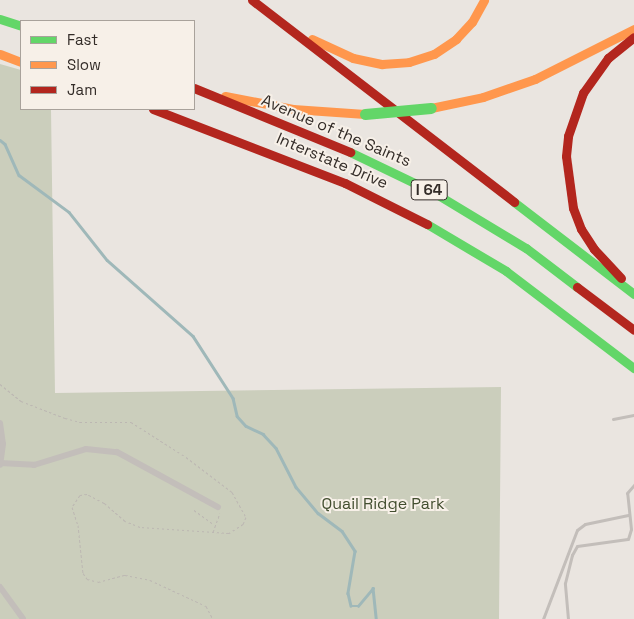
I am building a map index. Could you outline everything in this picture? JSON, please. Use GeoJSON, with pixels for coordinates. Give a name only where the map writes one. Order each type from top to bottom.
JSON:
{"type":"FeatureCollection","features":[{"type":"Feature","properties":{"kind":"main road","name":"Avenue of the Saints"},"geometry":{"type":"LineString","coordinates":[[252,0],[634,293]]}},
{"type":"Feature","properties":{"kind":"main road"},"geometry":{"type":"LineString","coordinates":[[273,16],[339,53],[370,62],[397,63],[422,58],[450,44],[472,22],[484,0]]}},
{"type":"Feature","properties":{"kind":"main road"},"geometry":{"type":"LineString","coordinates":[[0,19],[20,26]]}},
{"type":"Feature","properties":{"kind":"main road"},"geometry":{"type":"LineString","coordinates":[[198,89],[293,109],[365,114],[431,108],[483,97],[535,80],[634,29]]}},
{"type":"Feature","properties":{"kind":"main road"},"geometry":{"type":"LineString","coordinates":[[634,37],[608,58],[583,93],[568,136],[566,156],[573,208],[581,229],[594,249],[634,293]]}},
{"type":"Feature","properties":{"kind":"main road"},"geometry":{"type":"LineString","coordinates":[[0,54],[20,62]]}},
{"type":"Feature","properties":{"kind":"main road","name":"Avenue of the Saints"},"geometry":{"type":"LineString","coordinates":[[198,89],[360,156],[433,192],[526,248],[634,330]]}},
{"type":"Feature","properties":{"kind":"main road","name":"Interstate Drive"},"geometry":{"type":"LineString","coordinates":[[156,110],[337,180],[414,216],[506,271],[634,368]]}},
{"type":"Feature","properties":{"kind":"street"},"geometry":{"type":"LineString","coordinates":[[0,423],[3,444],[0,464],[34,465],[86,449],[117,452],[218,507]]}},
{"type":"Feature","properties":{"kind":"street"},"geometry":{"type":"LineString","coordinates":[[0,587],[23,619]]}},
{"type":"Feature","properties":{"kind":"lane"},"geometry":{"type":"LineString","coordinates":[[613,419],[634,415]]}},
{"type":"Feature","properties":{"kind":"lane"},"geometry":{"type":"LineString","coordinates":[[568,619],[565,583],[577,546],[628,539],[632,529],[628,515],[627,493],[634,485]]}},
{"type":"Feature","properties":{"kind":"lane"},"geometry":{"type":"LineString","coordinates":[[542,619],[577,530],[585,524],[628,515]]}},
{"type":"Feature","properties":{"kind":"path"},"geometry":{"type":"LineString","coordinates":[[0,384],[21,401],[65,418],[80,422],[130,422],[186,456],[232,492],[245,511],[243,524],[237,530],[229,533],[140,527],[126,521],[104,503],[87,494],[80,495],[72,507],[78,525],[83,573],[86,579],[98,582],[125,575],[150,580],[206,606],[213,619]]}},
{"type":"Feature","properties":{"kind":"path"},"geometry":{"type":"LineString","coordinates":[[213,532],[221,509],[218,507]]}},
{"type":"Feature","properties":{"kind":"path"},"geometry":{"type":"LineString","coordinates":[[194,510],[211,520],[214,526]]}},
{"type":"Feature","properties":{"kind":"green space","name":"Quail Ridge Park"},"geometry":{"type":"Polygon","coordinates":[[[0,64],[20,70],[20,110],[51,110],[55,393],[501,387],[499,619],[0,619],[0,64]]]}},
{"type":"Feature","properties":{"kind":"waterway"},"geometry":{"type":"LineString","coordinates":[[0,140],[5,144],[19,175],[69,212],[107,260],[193,336],[233,398],[237,416],[246,426],[263,434],[276,448],[296,487],[318,513],[342,531],[355,551],[348,593],[351,606],[358,606],[373,588],[376,619]]}},
{"type":"Feature","properties":{"kind":"traffic: fast"},"geometry":{"type":"LineString","coordinates":[[0,19],[20,26]]}},
{"type":"Feature","properties":{"kind":"traffic: fast"},"geometry":{"type":"LineString","coordinates":[[365,114],[431,108]]}},
{"type":"Feature","properties":{"kind":"traffic: fast"},"geometry":{"type":"LineString","coordinates":[[350,152],[433,192],[526,248],[577,287]]}},
{"type":"Feature","properties":{"kind":"traffic: fast"},"geometry":{"type":"LineString","coordinates":[[514,202],[634,294]]}},
{"type":"Feature","properties":{"kind":"traffic: fast"},"geometry":{"type":"LineString","coordinates":[[427,224],[506,271],[634,368]]}},
{"type":"Feature","properties":{"kind":"traffic: slow"},"geometry":{"type":"LineString","coordinates":[[312,39],[353,58],[382,64],[409,62],[434,54],[456,39],[472,22],[484,0]]}},
{"type":"Feature","properties":{"kind":"traffic: slow"},"geometry":{"type":"LineString","coordinates":[[431,108],[483,97],[535,79],[634,29]]}},
{"type":"Feature","properties":{"kind":"traffic: slow"},"geometry":{"type":"LineString","coordinates":[[0,54],[20,62]]}},
{"type":"Feature","properties":{"kind":"traffic: slow"},"geometry":{"type":"LineString","coordinates":[[225,96],[293,109],[365,114]]}},
{"type":"Feature","properties":{"kind":"traffic: jam"},"geometry":{"type":"LineString","coordinates":[[252,0],[514,202]]}},
{"type":"Feature","properties":{"kind":"traffic: jam"},"geometry":{"type":"LineString","coordinates":[[621,278],[594,249],[581,229],[573,208],[566,156],[568,136],[583,93],[608,58],[634,37]]}},
{"type":"Feature","properties":{"kind":"traffic: jam"},"geometry":{"type":"LineString","coordinates":[[195,88],[350,152]]}},
{"type":"Feature","properties":{"kind":"traffic: jam"},"geometry":{"type":"LineString","coordinates":[[156,110],[345,183],[427,224]]}},
{"type":"Feature","properties":{"kind":"traffic: jam"},"geometry":{"type":"LineString","coordinates":[[577,287],[634,330]]}}]}
